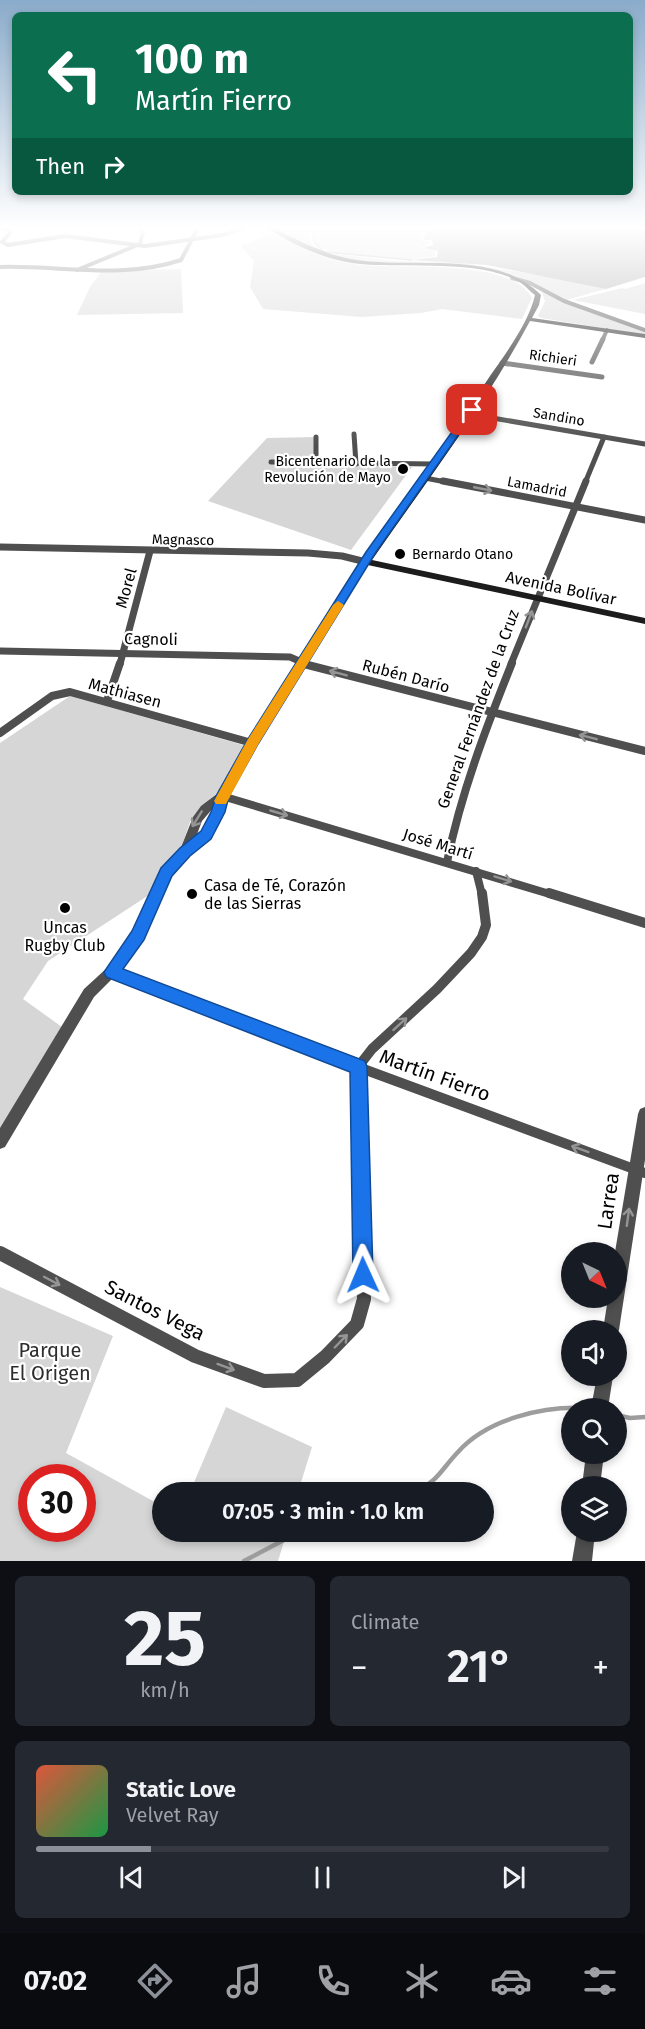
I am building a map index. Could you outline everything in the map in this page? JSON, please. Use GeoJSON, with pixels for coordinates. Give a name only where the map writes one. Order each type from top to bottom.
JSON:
{"type":"FeatureCollection","features":[{"type":"Feature","properties":{"kind":"main road"},"geometry":{"type":"LineString","coordinates":[[366,562],[469,414],[529,319],[537,301]]}},
{"type":"Feature","properties":{"kind":"main road"},"geometry":{"type":"LineString","coordinates":[[529,319],[645,336]]}},
{"type":"Feature","properties":{"kind":"main road","name":"Avenida Bolívar"},"geometry":{"type":"LineString","coordinates":[[366,562],[645,621]]}},
{"type":"Feature","properties":{"kind":"street"},"geometry":{"type":"LineString","coordinates":[[564,301],[645,330]]}},
{"type":"Feature","properties":{"kind":"street"},"geometry":{"type":"LineString","coordinates":[[592,362],[607,330]]}},
{"type":"Feature","properties":{"kind":"street","name":"Richieri"},"geometry":{"type":"LineString","coordinates":[[502,363],[602,377]]}},
{"type":"Feature","properties":{"kind":"street","name":"Sandino"},"geometry":{"type":"LineString","coordinates":[[469,414],[645,444]]}},
{"type":"Feature","properties":{"kind":"street"},"geometry":{"type":"LineString","coordinates":[[354,434],[356,464]]}},
{"type":"Feature","properties":{"kind":"street"},"geometry":{"type":"LineString","coordinates":[[316,437],[316,463]]}},
{"type":"Feature","properties":{"kind":"street","name":"General Fernández de la Cruz"},"geometry":{"type":"LineString","coordinates":[[447,862],[453,827],[478,748],[537,597],[604,437]]}},
{"type":"Feature","properties":{"kind":"street"},"geometry":{"type":"LineString","coordinates":[[271,462],[434,464]]}},
{"type":"Feature","properties":{"kind":"street","name":"Lamadrid"},"geometry":{"type":"LineString","coordinates":[[425,478],[645,520]]}},
{"type":"Feature","properties":{"kind":"street","name":"Magnasco"},"geometry":{"type":"LineString","coordinates":[[0,547],[323,554],[366,562]]}},
{"type":"Feature","properties":{"kind":"street","name":"Morel"},"geometry":{"type":"LineString","coordinates":[[107,701],[124,652],[150,551]]}},
{"type":"Feature","properties":{"kind":"street"},"geometry":{"type":"LineString","coordinates":[[0,1142],[89,993],[112,972],[138,935],[166,873],[185,852],[206,835],[218,812],[222,796],[252,742],[366,562]]}},
{"type":"Feature","properties":{"kind":"street","name":"Cagnoli"},"geometry":{"type":"LineString","coordinates":[[0,651],[290,657],[301,663]]}},
{"type":"Feature","properties":{"kind":"street","name":"Rubén Darío"},"geometry":{"type":"LineString","coordinates":[[301,663],[645,751]]}},
{"type":"Feature","properties":{"kind":"street","name":"Mathiasen"},"geometry":{"type":"LineString","coordinates":[[0,733],[61,693],[70,692],[252,742]]}},
{"type":"Feature","properties":{"kind":"street"},"geometry":{"type":"LineString","coordinates":[[185,852],[196,819],[206,807],[222,796]]}},
{"type":"Feature","properties":{"kind":"street","name":"José Martí"},"geometry":{"type":"LineString","coordinates":[[222,796],[645,923]]}},
{"type":"Feature","properties":{"kind":"street"},"geometry":{"type":"LineString","coordinates":[[358,1067],[371,1050],[417,1008],[477,943],[486,927],[484,905],[476,871]]}},
{"type":"Feature","properties":{"kind":"street","name":"Martín Fierro"},"geometry":{"type":"LineString","coordinates":[[112,972],[358,1067],[640,1171]]}},
{"type":"Feature","properties":{"kind":"street","name":"Santos Vega"},"geometry":{"type":"LineString","coordinates":[[0,1253],[195,1356],[264,1381],[297,1380],[325,1357],[357,1324],[364,1299],[358,1067]]}},
{"type":"Feature","properties":{"kind":"street","name":"Larrea"},"geometry":{"type":"LineString","coordinates":[[626,1242],[640,1171],[645,1114]]}},
{"type":"Feature","properties":{"kind":"street"},"geometry":{"type":"LineString","coordinates":[[583,1561],[585,1542]]}},
{"type":"Feature","properties":{"kind":"green space"},"geometry":{"type":"Polygon","coordinates":[[[84,301],[182,301],[183,313],[77,315],[84,301]]]}},
{"type":"Feature","properties":{"kind":"green space"},"geometry":{"type":"Polygon","coordinates":[[[258,301],[531,301],[522,319],[442,309],[421,313],[362,317],[263,309],[258,301]]]}},
{"type":"Feature","properties":{"kind":"green space"},"geometry":{"type":"Polygon","coordinates":[[[545,301],[563,301],[645,331],[645,335],[541,318],[538,316],[545,301]]]}},
{"type":"Feature","properties":{"kind":"green space"},"geometry":{"type":"Polygon","coordinates":[[[577,301],[645,301],[645,314],[577,301]]]}},
{"type":"Feature","properties":{"kind":"green space"},"geometry":{"type":"Polygon","coordinates":[[[316,437],[316,463],[412,467],[351,550],[208,501],[267,438],[316,437]]]}},
{"type":"Feature","properties":{"kind":"green space","name":"Uncas Rugby Club"},"geometry":{"type":"Polygon","coordinates":[[[70,696],[243,745],[239,765],[190,822],[180,851],[167,866],[152,893],[48,961],[23,999],[62,1027],[0,1129],[0,743],[70,696]]]}},
{"type":"Feature","properties":{"kind":"green space","name":"Parque El Origen"},"geometry":{"type":"Polygon","coordinates":[[[0,1287],[113,1336],[66,1453],[86,1464],[18,1464],[18,1542],[96,1542],[96,1470],[152,1500],[152,1542],[284,1542],[278,1561],[0,1561],[0,1287]]]}},
{"type":"Feature","properties":{"kind":"green space"},"geometry":{"type":"Polygon","coordinates":[[[226,1407],[312,1447],[301,1482],[194,1482],[226,1407]]]}},
{"type":"Feature","properties":{"kind":"waterway"},"geometry":{"type":"LineString","coordinates":[[430,1482],[458,1452],[484,1431],[534,1412],[561,1408]]}},
{"type":"Feature","properties":{"kind":"waterway"},"geometry":{"type":"LineString","coordinates":[[627,1417],[645,1417]]}},
{"type":"Feature","properties":{"kind":"waterway"},"geometry":{"type":"LineString","coordinates":[[244,1561],[280,1542]]}},
{"type":"Feature","properties":{"kind":"slow traffic"},"geometry":{"type":"LineString","coordinates":[[221,801],[252,742],[338,605]]}},
{"type":"Feature","properties":{"kind":"place","name":"Bicentenario de la Revolución de Mayo"},"geometry":{"type":"Point","coordinates":[403,469]}},
{"type":"Feature","properties":{"kind":"place","name":"Bernardo Otano"},"geometry":{"type":"Point","coordinates":[400,554]}},
{"type":"Feature","properties":{"kind":"place","name":"Casa de Té, Corazón de las Sierras"},"geometry":{"type":"Point","coordinates":[192,894]}},
{"type":"Feature","properties":{"kind":"place","name":"Uncas Rugby Club"},"geometry":{"type":"Point","coordinates":[65,908]}},
{"type":"Feature","properties":{"kind":"route"},"geometry":{"type":"LineString","coordinates":[[363,1275],[358,1067],[112,972],[138,935],[166,873],[185,852],[206,835],[218,812],[222,796],[236,775],[252,742],[371,552],[472,410]]}}]}
